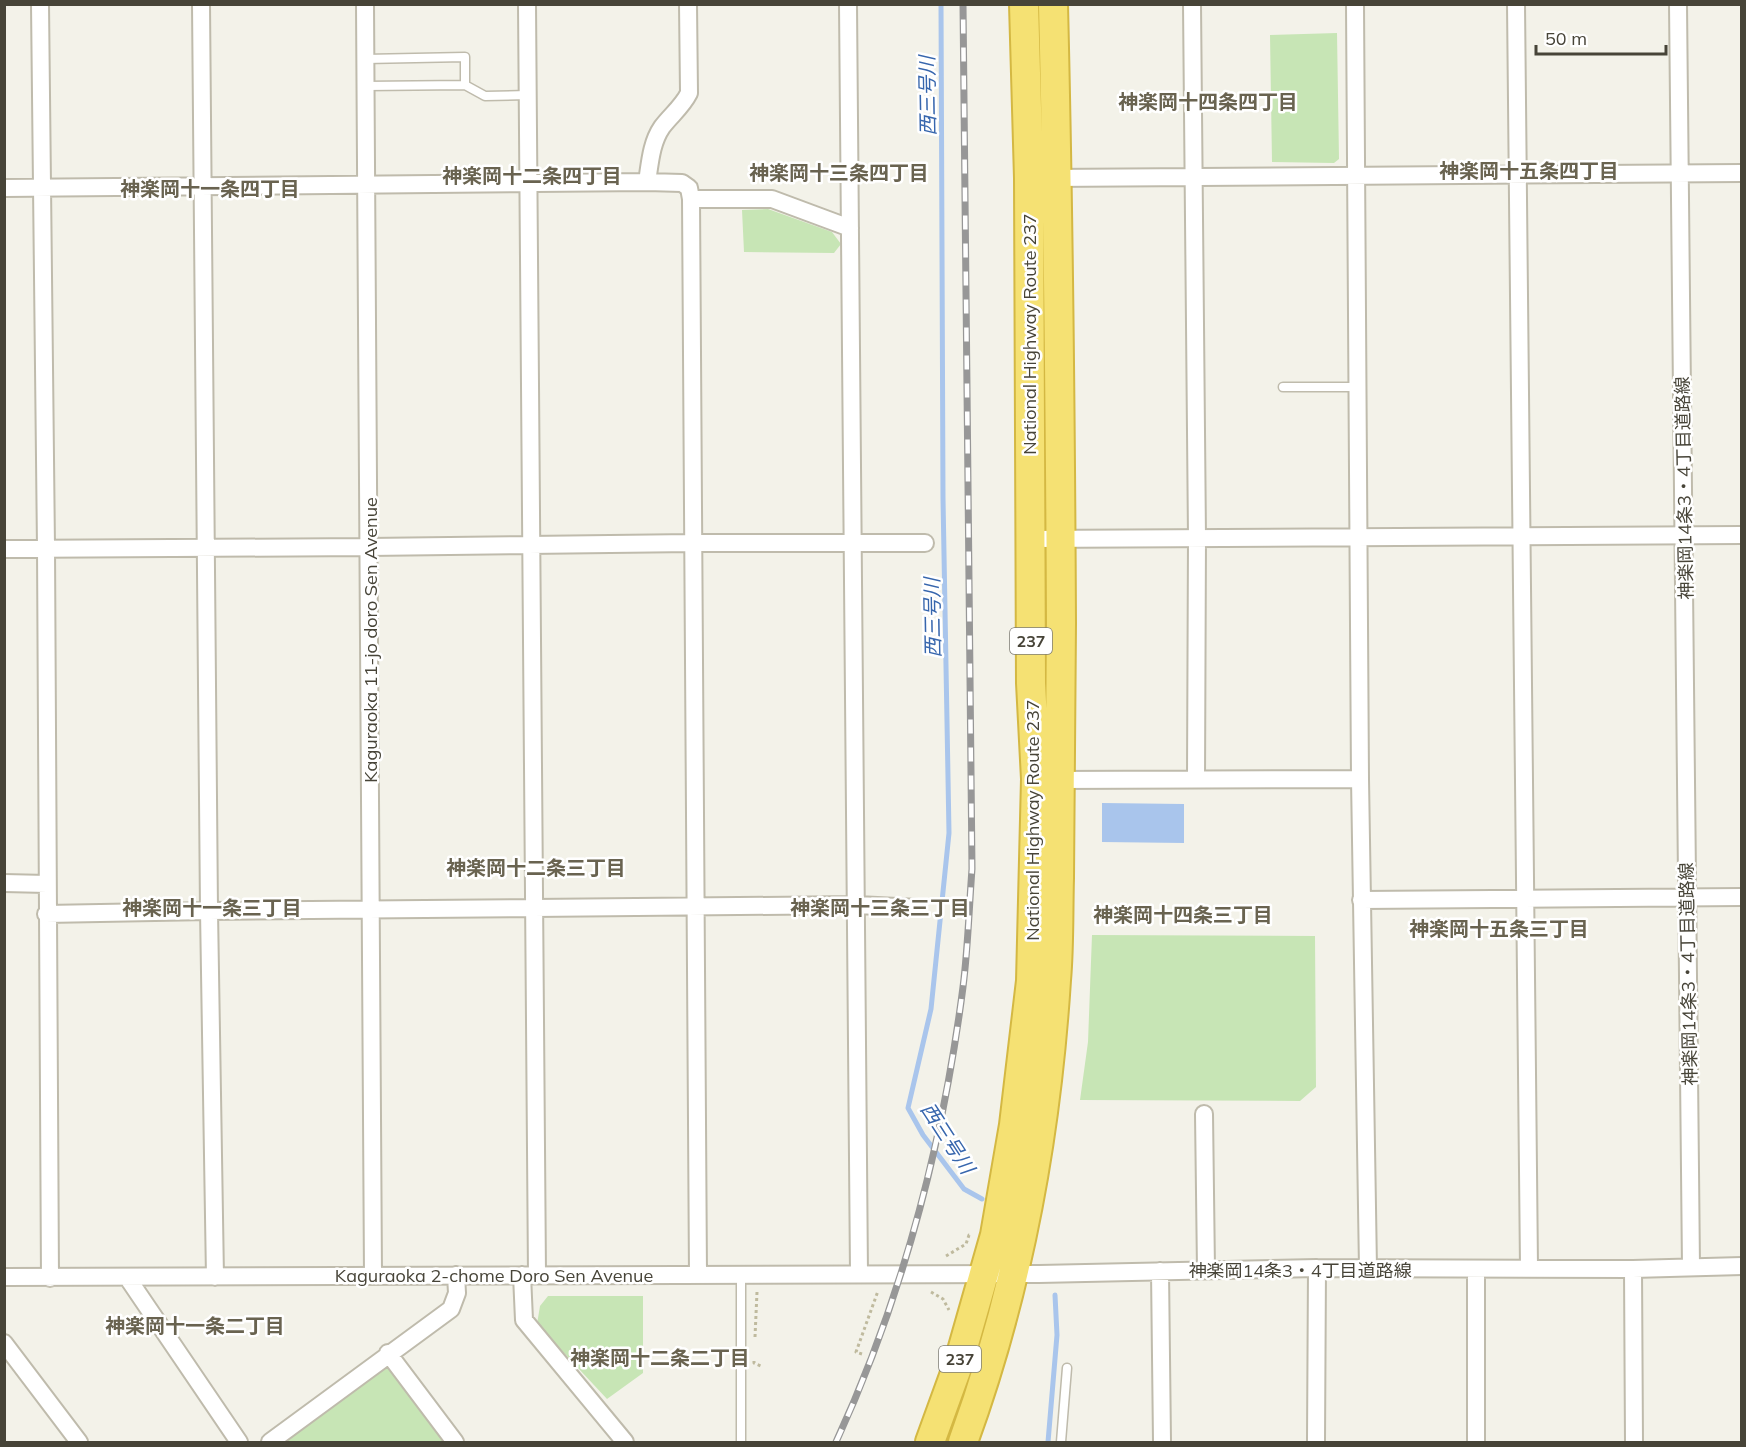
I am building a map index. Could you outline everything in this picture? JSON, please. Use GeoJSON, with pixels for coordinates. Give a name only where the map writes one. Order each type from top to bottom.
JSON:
{"type":"FeatureCollection","features":[{"type":"Feature","properties":{"kind":"highway","name":"National Highway Route 237"},"geometry":{"type":"LineString","coordinates":[[963,1443],[984,1386],[1015,1274],[1041,1127],[1051,1051],[1057,977],[1048,780],[1031,683],[1029,178],[1024,4]]}},
{"type":"Feature","properties":{"kind":"highway","name":"National Highway Route 237"},"geometry":{"type":"LineString","coordinates":[[930,1443],[958,1365],[995,1235],[1014,1125],[1031,981],[1048,780],[1060,539],[1058,178],[1053,4]]}},
{"type":"Feature","properties":{"kind":"street"},"geometry":{"type":"LineString","coordinates":[[40,4],[50,1278]]}},
{"type":"Feature","properties":{"kind":"street"},"geometry":{"type":"LineString","coordinates":[[201,4],[209,910],[215,1277]]}},
{"type":"Feature","properties":{"kind":"street","name":"Kaguraoka 11-jo doro Sen Avenue"},"geometry":{"type":"LineString","coordinates":[[365,4],[373,1276]]}},
{"type":"Feature","properties":{"kind":"street"},"geometry":{"type":"LineString","coordinates":[[527,4],[533,908],[529,1275],[524,1320],[620,1441]]}},
{"type":"Feature","properties":{"kind":"street"},"geometry":{"type":"LineString","coordinates":[[647,182],[652,147],[662,127],[683,104],[689,93],[688,4]]}},
{"type":"Feature","properties":{"kind":"street"},"geometry":{"type":"LineString","coordinates":[[848,4],[859,1274]]}},
{"type":"Feature","properties":{"kind":"street"},"geometry":{"type":"LineString","coordinates":[[1192,4],[1197,538],[1196,780]]}},
{"type":"Feature","properties":{"kind":"street"},"geometry":{"type":"LineString","coordinates":[[1355,4],[1361,900],[1368,1268]]}},
{"type":"Feature","properties":{"kind":"street"},"geometry":{"type":"LineString","coordinates":[[1516,4],[1529,1267]]}},
{"type":"Feature","properties":{"kind":"street","name":"神楽岡14条3・4丁目道路線"},"geometry":{"type":"LineString","coordinates":[[984,1274],[1317,1268],[1633,1269],[1691,1267],[1678,4]]}},
{"type":"Feature","properties":{"kind":"street"},"geometry":{"type":"LineString","coordinates":[[1029,178],[1742,173]]}},
{"type":"Feature","properties":{"kind":"street"},"geometry":{"type":"LineString","coordinates":[[4,188],[647,182],[682,183],[689,188],[691,199],[698,1275]]}},
{"type":"Feature","properties":{"kind":"street"},"geometry":{"type":"LineString","coordinates":[[691,199],[772,199],[850,228]]}},
{"type":"Feature","properties":{"kind":"street"},"geometry":{"type":"LineString","coordinates":[[1030,539],[1742,534]]}},
{"type":"Feature","properties":{"kind":"street"},"geometry":{"type":"LineString","coordinates":[[4,549],[925,543]]}},
{"type":"Feature","properties":{"kind":"street"},"geometry":{"type":"LineString","coordinates":[[1048,780],[1360,778]]}},
{"type":"Feature","properties":{"kind":"street"},"geometry":{"type":"LineString","coordinates":[[4,883],[47,884]]}},
{"type":"Feature","properties":{"kind":"street"},"geometry":{"type":"LineString","coordinates":[[1361,900],[1742,897]]}},
{"type":"Feature","properties":{"kind":"street"},"geometry":{"type":"LineString","coordinates":[[46,914],[209,910],[857,905],[918,908]]}},
{"type":"Feature","properties":{"kind":"street"},"geometry":{"type":"LineString","coordinates":[[1204,1114],[1206,1270]]}},
{"type":"Feature","properties":{"kind":"street"},"geometry":{"type":"LineString","coordinates":[[1691,1267],[1742,1266]]}},
{"type":"Feature","properties":{"kind":"street"},"geometry":{"type":"LineString","coordinates":[[1316,1443],[1317,1268]]}},
{"type":"Feature","properties":{"kind":"street"},"geometry":{"type":"LineString","coordinates":[[1476,1269],[1476,1443]]}},
{"type":"Feature","properties":{"kind":"street"},"geometry":{"type":"LineString","coordinates":[[1633,1269],[1634,1443]]}},
{"type":"Feature","properties":{"kind":"street"},"geometry":{"type":"LineString","coordinates":[[1160,1270],[1162,1443]]}},
{"type":"Feature","properties":{"kind":"street","name":"Kaguraoka 2-chome Doro Sen Avenue"},"geometry":{"type":"LineString","coordinates":[[4,1277],[984,1274]]}},
{"type":"Feature","properties":{"kind":"street"},"geometry":{"type":"LineString","coordinates":[[270,1443],[388,1353],[451,1309],[457,1293],[456,1275]]}},
{"type":"Feature","properties":{"kind":"street"},"geometry":{"type":"LineString","coordinates":[[127,1277],[239,1443]]}},
{"type":"Feature","properties":{"kind":"street"},"geometry":{"type":"LineString","coordinates":[[4,1342],[79,1443]]}},
{"type":"Feature","properties":{"kind":"street"},"geometry":{"type":"LineString","coordinates":[[388,1353],[455,1443]]}},
{"type":"Feature","properties":{"kind":"lane"},"geometry":{"type":"LineString","coordinates":[[365,59],[465,57],[465,85]]}},
{"type":"Feature","properties":{"kind":"lane"},"geometry":{"type":"LineString","coordinates":[[364,86],[465,85],[484,96],[528,95]]}},
{"type":"Feature","properties":{"kind":"lane"},"geometry":{"type":"LineString","coordinates":[[1283,387],[1358,387]]}},
{"type":"Feature","properties":{"kind":"lane"},"geometry":{"type":"LineString","coordinates":[[741,1443],[749,1274]]}},
{"type":"Feature","properties":{"kind":"lane"},"geometry":{"type":"LineString","coordinates":[[1061,1443],[1067,1368]]}},
{"type":"Feature","properties":{"kind":"path"},"geometry":{"type":"LineString","coordinates":[[936,1256],[946,1256],[966,1244],[969,1235]]}},
{"type":"Feature","properties":{"kind":"path"},"geometry":{"type":"LineString","coordinates":[[749,1274],[755,1340]]}},
{"type":"Feature","properties":{"kind":"path"},"geometry":{"type":"LineString","coordinates":[[862,1354],[856,1352],[880,1287]]}},
{"type":"Feature","properties":{"kind":"path"},"geometry":{"type":"LineString","coordinates":[[755,1352],[754,1363],[761,1366]]}},
{"type":"Feature","properties":{"kind":"green space"},"geometry":{"type":"Polygon","coordinates":[[[1337,33],[1339,159],[1334,163],[1272,162],[1270,35],[1337,33]]]}},
{"type":"Feature","properties":{"kind":"green space"},"geometry":{"type":"Polygon","coordinates":[[[768,209],[832,232],[841,244],[834,253],[744,252],[742,210],[768,209]]]}},
{"type":"Feature","properties":{"kind":"green space"},"geometry":{"type":"Polygon","coordinates":[[[1092,935],[1315,936],[1316,1087],[1300,1101],[1080,1100],[1088,1042],[1092,935]]]}},
{"type":"Feature","properties":{"kind":"green space"},"geometry":{"type":"Polygon","coordinates":[[[548,1296],[643,1296],[643,1373],[607,1399],[537,1324],[540,1306],[548,1296]]]}},
{"type":"Feature","properties":{"kind":"green space"},"geometry":{"type":"Polygon","coordinates":[[[388,1353],[455,1442],[270,1442],[388,1353]]]}},
{"type":"Feature","properties":{"kind":"water"},"geometry":{"type":"Polygon","coordinates":[[[1102,803],[1184,804],[1184,843],[1102,842],[1102,803]]]}},
{"type":"Feature","properties":{"kind":"waterway","name":"西三号川"},"geometry":{"type":"LineString","coordinates":[[941,4],[943,498],[949,833],[931,1009],[908,1108],[923,1135],[964,1189],[982,1199]]}},
{"type":"Feature","properties":{"kind":"waterway","name":"西三号川"},"geometry":{"type":"LineString","coordinates":[[1048,1442],[1057,1335],[1055,1295]]}},
{"type":"Feature","properties":{"kind":"railway"},"geometry":{"type":"LineString","coordinates":[[836,1442],[881,1333],[917,1219],[944,1104],[955,1045],[966,958],[972,869],[963,4]]}},
{"type":"Feature","properties":{"kind":"district","name":"神楽岡十四条四丁目"},"geometry":{"type":"Point","coordinates":[1208,101]}},
{"type":"Feature","properties":{"kind":"district","name":"神楽岡十五条四丁目"},"geometry":{"type":"Point","coordinates":[1529,170]}},
{"type":"Feature","properties":{"kind":"district","name":"神楽岡十三条四丁目"},"geometry":{"type":"Point","coordinates":[839,172]}},
{"type":"Feature","properties":{"kind":"district","name":"神楽岡十二条四丁目"},"geometry":{"type":"Point","coordinates":[532,175]}},
{"type":"Feature","properties":{"kind":"district","name":"神楽岡十一条四丁目"},"geometry":{"type":"Point","coordinates":[210,188]}},
{"type":"Feature","properties":{"kind":"district","name":"神楽岡十二条三丁目"},"geometry":{"type":"Point","coordinates":[536,867]}},
{"type":"Feature","properties":{"kind":"district","name":"神楽岡十一条三丁目"},"geometry":{"type":"Point","coordinates":[212,907]}},
{"type":"Feature","properties":{"kind":"district","name":"神楽岡十三条三丁目"},"geometry":{"type":"Point","coordinates":[880,907]}},
{"type":"Feature","properties":{"kind":"district","name":"神楽岡十四条三丁目"},"geometry":{"type":"Point","coordinates":[1183,914]}},
{"type":"Feature","properties":{"kind":"district","name":"神楽岡十五条三丁目"},"geometry":{"type":"Point","coordinates":[1499,928]}},
{"type":"Feature","properties":{"kind":"district","name":"神楽岡十一条二丁目"},"geometry":{"type":"Point","coordinates":[195,1325]}},
{"type":"Feature","properties":{"kind":"district","name":"神楽岡十二条二丁目"},"geometry":{"type":"Point","coordinates":[660,1357]}}]}
